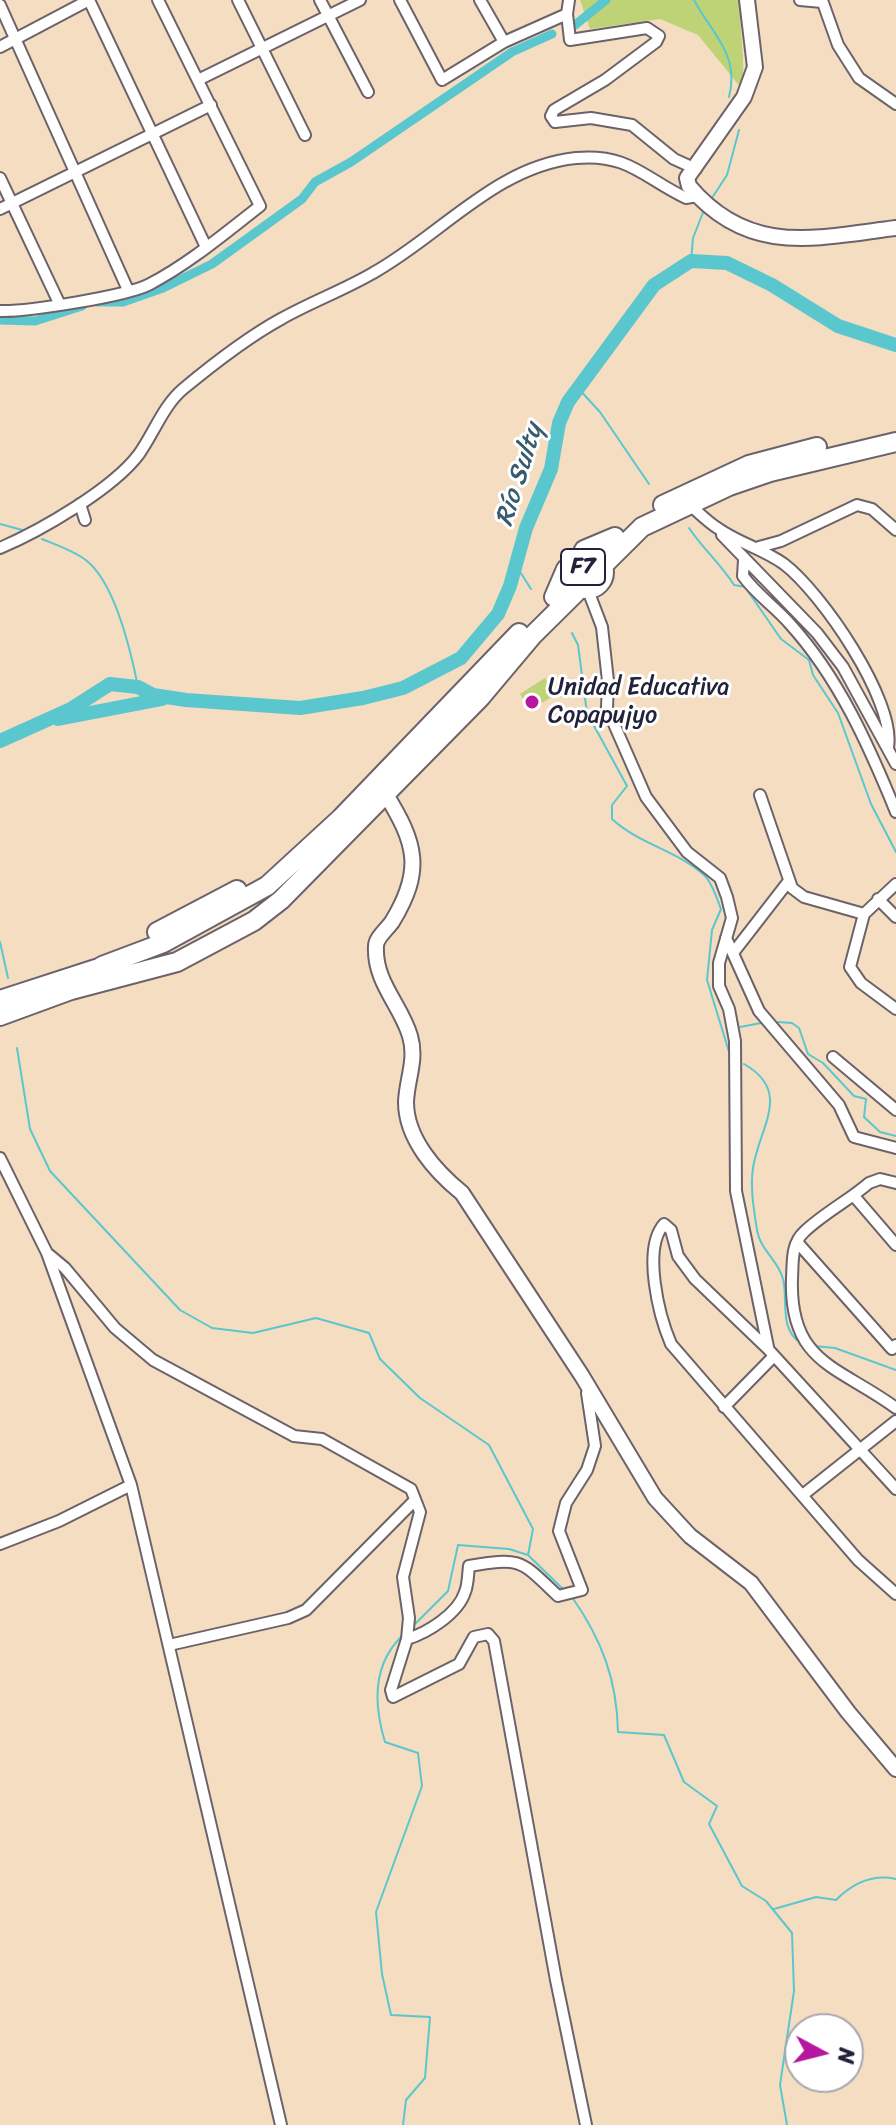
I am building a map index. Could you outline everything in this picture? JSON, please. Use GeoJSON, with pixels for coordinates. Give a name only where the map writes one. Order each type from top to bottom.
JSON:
{"type":"FeatureCollection","features":[{"type":"Feature","properties":{"kind":"highway","name":"F7"},"geometry":{"type":"LineString","coordinates":[[0,1000],[163,943],[245,899],[300,857],[617,542],[634,520],[707,482],[749,465],[896,429]]}},
{"type":"Feature","properties":{"kind":"highway","name":"F7"},"geometry":{"type":"LineString","coordinates":[[617,542],[690,505],[770,472],[896,442]]}},
{"type":"Feature","properties":{"kind":"highway","name":"F7"},"geometry":{"type":"LineString","coordinates":[[0,1016],[71,990],[177,962],[254,921],[281,900],[480,698],[556,603]]}},
{"type":"Feature","properties":{"kind":"street"},"geometry":{"type":"LineString","coordinates":[[0,47],[74,3],[89,0],[206,247]]}},
{"type":"Feature","properties":{"kind":"street"},"geometry":{"type":"LineString","coordinates":[[0,311],[60,305],[147,286],[260,206],[158,0]]}},
{"type":"Feature","properties":{"kind":"street"},"geometry":{"type":"LineString","coordinates":[[238,0],[305,135]]}},
{"type":"Feature","properties":{"kind":"street"},"geometry":{"type":"LineString","coordinates":[[320,0],[368,92]]}},
{"type":"Feature","properties":{"kind":"street"},"geometry":{"type":"LineString","coordinates":[[198,80],[360,0]]}},
{"type":"Feature","properties":{"kind":"street"},"geometry":{"type":"LineString","coordinates":[[400,0],[442,80],[504,42],[567,14]]}},
{"type":"Feature","properties":{"kind":"street"},"geometry":{"type":"LineString","coordinates":[[480,0],[504,42]]}},
{"type":"Feature","properties":{"kind":"street"},"geometry":{"type":"LineString","coordinates":[[569,0],[570,40],[647,28],[659,36],[656,42],[605,80],[554,110],[551,116],[555,122],[591,118],[632,125],[655,146],[696,169]]}},
{"type":"Feature","properties":{"kind":"street"},"geometry":{"type":"LineString","coordinates":[[747,0],[755,67],[744,97],[687,178],[703,200],[758,235],[773,239],[796,240],[896,228]]}},
{"type":"Feature","properties":{"kind":"street"},"geometry":{"type":"LineString","coordinates":[[800,0],[822,1],[838,45],[859,78],[896,104]]}},
{"type":"Feature","properties":{"kind":"street"},"geometry":{"type":"LineString","coordinates":[[0,5],[128,290]]}},
{"type":"Feature","properties":{"kind":"street"},"geometry":{"type":"LineString","coordinates":[[0,209],[211,105]]}},
{"type":"Feature","properties":{"kind":"street"},"geometry":{"type":"LineString","coordinates":[[0,548],[44,529],[80,504],[137,456],[180,391],[278,320],[372,274],[416,247],[492,190],[519,175],[553,162],[618,159],[686,198],[703,200]]}},
{"type":"Feature","properties":{"kind":"street"},"geometry":{"type":"LineString","coordinates":[[0,178],[60,305]]}},
{"type":"Feature","properties":{"kind":"street"},"geometry":{"type":"LineString","coordinates":[[80,504],[85,520]]}},
{"type":"Feature","properties":{"kind":"street"},"geometry":{"type":"LineString","coordinates":[[690,505],[716,528],[825,644],[862,697],[896,764]]}},
{"type":"Feature","properties":{"kind":"street"},"geometry":{"type":"LineString","coordinates":[[759,547],[781,541],[857,505],[872,509],[896,530]]}},
{"type":"Feature","properties":{"kind":"street"},"geometry":{"type":"LineString","coordinates":[[716,528],[759,547],[792,572],[841,627],[888,724],[888,747]]}},
{"type":"Feature","properties":{"kind":"street"},"geometry":{"type":"LineString","coordinates":[[599,560],[572,556],[575,584],[602,627],[608,681],[607,708],[646,797],[687,852],[720,878],[732,918],[719,963],[719,986],[729,1009],[735,1041],[736,1191],[771,1353]]}},
{"type":"Feature","properties":{"kind":"street"},"geometry":{"type":"LineString","coordinates":[[744,560],[743,576],[789,623],[833,681],[852,714],[896,812]]}},
{"type":"Feature","properties":{"kind":"street"},"geometry":{"type":"LineString","coordinates":[[385,793],[407,829],[414,858],[406,899],[376,942],[377,962],[386,993],[408,1031],[415,1054],[406,1102],[408,1117],[437,1173],[462,1193],[582,1376],[655,1498],[690,1536],[751,1583],[848,1712],[896,1769]]}},
{"type":"Feature","properties":{"kind":"street"},"geometry":{"type":"LineString","coordinates":[[760,795],[788,882],[804,897],[864,914]]}},
{"type":"Feature","properties":{"kind":"street"},"geometry":{"type":"LineString","coordinates":[[733,953],[788,882]]}},
{"type":"Feature","properties":{"kind":"street"},"geometry":{"type":"LineString","coordinates":[[896,884],[864,914],[851,972],[896,1009]]}},
{"type":"Feature","properties":{"kind":"street"},"geometry":{"type":"LineString","coordinates":[[878,899],[896,917]]}},
{"type":"Feature","properties":{"kind":"street"},"geometry":{"type":"LineString","coordinates":[[726,938],[759,1011],[839,1105],[854,1137],[896,1148]]}},
{"type":"Feature","properties":{"kind":"street"},"geometry":{"type":"LineString","coordinates":[[833,1057],[896,1110]]}},
{"type":"Feature","properties":{"kind":"street"},"geometry":{"type":"LineString","coordinates":[[0,1158],[47,1253],[131,1485],[281,2125]]}},
{"type":"Feature","properties":{"kind":"street"},"geometry":{"type":"LineString","coordinates":[[896,1183],[876,1180],[803,1232],[797,1242],[792,1264],[792,1310],[807,1346],[824,1365],[896,1408]]}},
{"type":"Feature","properties":{"kind":"street"},"geometry":{"type":"LineString","coordinates":[[854,1196],[896,1245]]}},
{"type":"Feature","properties":{"kind":"street"},"geometry":{"type":"LineString","coordinates":[[896,1489],[771,1353],[695,1279],[678,1256],[671,1230],[664,1224],[657,1233],[654,1275],[661,1321],[671,1344],[858,1560],[896,1594]]}},
{"type":"Feature","properties":{"kind":"street"},"geometry":{"type":"LineString","coordinates":[[797,1242],[892,1349],[896,1345]]}},
{"type":"Feature","properties":{"kind":"street"},"geometry":{"type":"LineString","coordinates":[[47,1253],[65,1268],[115,1328],[153,1360],[294,1436],[322,1439],[411,1489],[420,1512],[403,1577],[409,1618],[407,1639],[391,1690],[393,1697],[459,1664],[474,1637],[488,1634],[494,1641],[586,2125]]}},
{"type":"Feature","properties":{"kind":"street"},"geometry":{"type":"LineString","coordinates":[[724,1407],[771,1353]]}},
{"type":"Feature","properties":{"kind":"street"},"geometry":{"type":"LineString","coordinates":[[407,1639],[423,1634],[449,1613],[465,1593],[469,1566],[505,1560],[522,1562],[558,1596],[582,1590],[559,1531],[566,1503],[587,1470],[595,1446],[590,1400],[582,1376]]}},
{"type":"Feature","properties":{"kind":"street"},"geometry":{"type":"LineString","coordinates":[[804,1494],[896,1421]]}},
{"type":"Feature","properties":{"kind":"street"},"geometry":{"type":"LineString","coordinates":[[0,1544],[59,1521],[131,1485]]}},
{"type":"Feature","properties":{"kind":"street"},"geometry":{"type":"LineString","coordinates":[[169,1645],[288,1618],[306,1610],[415,1500]]}},
{"type":"Feature","properties":{"kind":"green space"},"geometry":{"type":"Polygon","coordinates":[[[580,0],[740,0],[742,89],[698,35],[660,19],[590,29],[580,0]]]}},
{"type":"Feature","properties":{"kind":"green space"},"geometry":{"type":"Polygon","coordinates":[[[545,678],[555,695],[530,710],[520,694],[545,678]]]}},
{"type":"Feature","properties":{"kind":"waterway"},"geometry":{"type":"LineString","coordinates":[[575,25],[606,0]]}},
{"type":"Feature","properties":{"kind":"waterway"},"geometry":{"type":"LineString","coordinates":[[694,0],[728,56],[731,68],[729,97]]}},
{"type":"Feature","properties":{"kind":"waterway"},"geometry":{"type":"LineString","coordinates":[[97,302],[123,302],[163,288],[212,264],[302,199],[315,182],[351,162],[512,52],[552,34]]}},
{"type":"Feature","properties":{"kind":"waterway"},"geometry":{"type":"LineString","coordinates":[[712,198],[727,175],[739,130]]}},
{"type":"Feature","properties":{"kind":"waterway"},"geometry":{"type":"LineString","coordinates":[[691,261],[693,238],[704,210]]}},
{"type":"Feature","properties":{"kind":"waterway","name":"Río Sulty"},"geometry":{"type":"LineString","coordinates":[[0,741],[71,709],[110,684],[138,687],[153,695],[186,700],[300,708],[403,688],[461,658],[498,614],[510,586],[526,528],[551,469],[559,423],[568,402],[654,285],[691,261],[727,263],[772,285],[838,326],[896,345]]}},
{"type":"Feature","properties":{"kind":"waterway"},"geometry":{"type":"LineString","coordinates":[[0,320],[35,321],[82,306]]}},
{"type":"Feature","properties":{"kind":"waterway"},"geometry":{"type":"LineString","coordinates":[[577,387],[600,412],[649,484]]}},
{"type":"Feature","properties":{"kind":"waterway"},"geometry":{"type":"LineString","coordinates":[[0,524],[26,531]]}},
{"type":"Feature","properties":{"kind":"waterway"},"geometry":{"type":"LineString","coordinates":[[689,528],[734,585],[745,587],[781,639],[809,660],[813,675],[838,713],[871,804],[896,852]]}},
{"type":"Feature","properties":{"kind":"waterway"},"geometry":{"type":"LineString","coordinates":[[42,539],[87,561],[106,585],[120,620],[138,687]]}},
{"type":"Feature","properties":{"kind":"waterway"},"geometry":{"type":"LineString","coordinates":[[517,567],[531,589]]}},
{"type":"Feature","properties":{"kind":"waterway"},"geometry":{"type":"LineString","coordinates":[[572,633],[578,645],[587,713],[627,786],[612,805],[612,819],[704,875],[721,909],[712,930],[707,980],[730,1055]]}},
{"type":"Feature","properties":{"kind":"waterway","name":"Río Sulty"},"geometry":{"type":"LineString","coordinates":[[58,719],[162,699]]}},
{"type":"Feature","properties":{"kind":"waterway"},"geometry":{"type":"LineString","coordinates":[[0,942],[8,978]]}},
{"type":"Feature","properties":{"kind":"waterway"},"geometry":{"type":"LineString","coordinates":[[778,1022],[792,1023],[799,1028],[808,1054],[823,1063],[854,1096],[866,1099],[864,1117],[880,1132],[896,1136]]}},
{"type":"Feature","properties":{"kind":"waterway"},"geometry":{"type":"LineString","coordinates":[[740,1027],[761,1023]]}},
{"type":"Feature","properties":{"kind":"waterway"},"geometry":{"type":"LineString","coordinates":[[17,1048],[30,1129],[50,1171],[180,1310],[212,1328],[253,1333],[316,1318],[369,1333],[380,1359],[420,1398],[489,1445],[533,1529],[528,1555],[509,1549],[458,1545],[448,1591],[414,1625]]}},
{"type":"Feature","properties":{"kind":"waterway"},"geometry":{"type":"LineString","coordinates":[[744,1064],[759,1075],[767,1086],[770,1098],[752,1176],[757,1230],[762,1244],[781,1273],[789,1330],[800,1342]]}},
{"type":"Feature","properties":{"kind":"waterway"},"geometry":{"type":"LineString","coordinates":[[814,1346],[835,1348],[896,1370]]}},
{"type":"Feature","properties":{"kind":"waterway"},"geometry":{"type":"LineString","coordinates":[[528,1555],[564,1590]]}},
{"type":"Feature","properties":{"kind":"waterway"},"geometry":{"type":"LineString","coordinates":[[572,1597],[592,1629],[606,1661],[615,1695],[618,1732],[664,1735],[684,1782],[717,1806],[709,1824],[742,1886],[766,1901],[792,1933],[794,1991],[780,2085],[787,2125]]}},
{"type":"Feature","properties":{"kind":"waterway"},"geometry":{"type":"LineString","coordinates":[[401,1637],[380,1673],[379,1714],[385,1742],[418,1753],[422,1786],[376,1912],[382,1974],[391,2015],[430,2017],[425,2078],[406,2100],[403,2125]]}},
{"type":"Feature","properties":{"kind":"waterway"},"geometry":{"type":"LineString","coordinates":[[774,1909],[816,1897],[836,1900],[864,1881],[896,1879]]}},
{"type":"Feature","properties":{"kind":"place","name":"Unidad Educativa Copapujyo"},"geometry":{"type":"Point","coordinates":[532,702]}}]}
